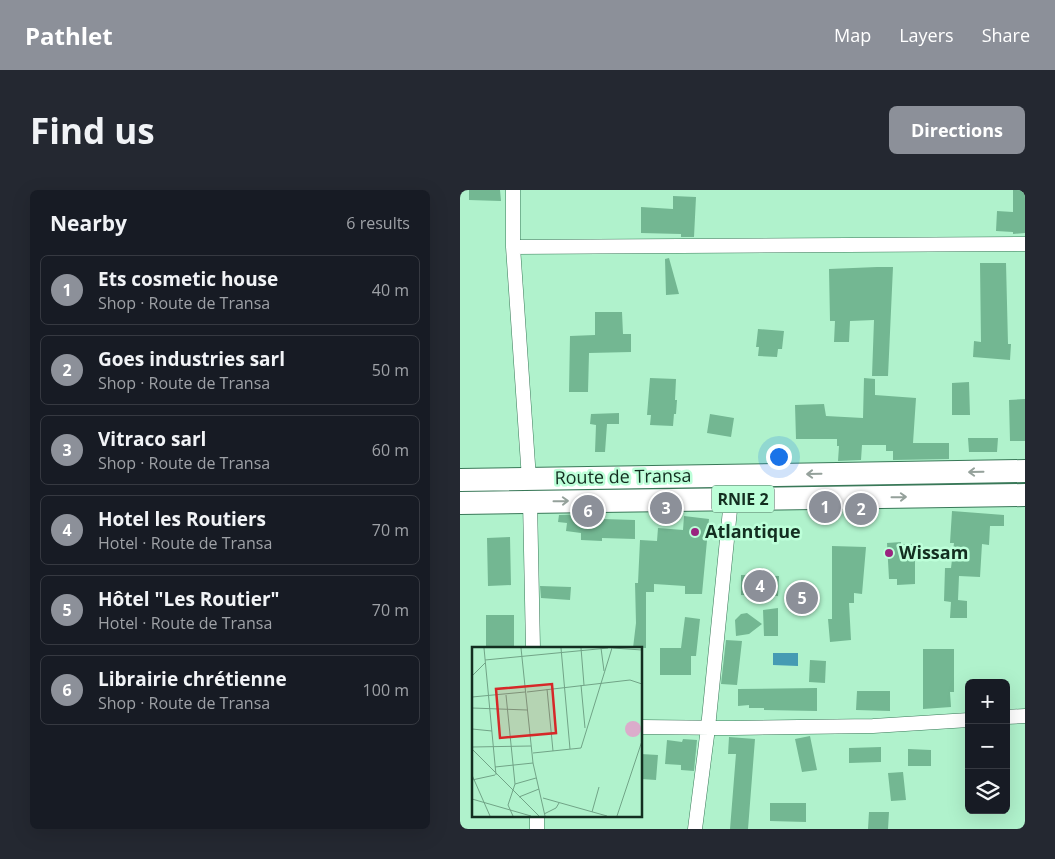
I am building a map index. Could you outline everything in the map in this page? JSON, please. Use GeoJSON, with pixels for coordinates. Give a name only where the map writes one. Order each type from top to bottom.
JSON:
{"type":"FeatureCollection","features":[{"type":"Feature","properties":{"kind":"main road","name":"Route de Transa"},"geometry":{"type":"LineString","coordinates":[[465,480],[1025,471]]}},
{"type":"Feature","properties":{"kind":"main road"},"geometry":{"type":"LineString","coordinates":[[465,480],[465,503]]}},
{"type":"Feature","properties":{"kind":"main road","name":"Route de Transa"},"geometry":{"type":"LineString","coordinates":[[465,503],[1025,495]]}},
{"type":"Feature","properties":{"kind":"street"},"geometry":{"type":"LineString","coordinates":[[513,190],[513,247],[529,479]]}},
{"type":"Feature","properties":{"kind":"street"},"geometry":{"type":"LineString","coordinates":[[513,247],[1025,244]]}},
{"type":"Feature","properties":{"kind":"street"},"geometry":{"type":"LineString","coordinates":[[695,829],[708,728],[731,500]]}},
{"type":"Feature","properties":{"kind":"street"},"geometry":{"type":"LineString","coordinates":[[530,501],[533,647]]}},
{"type":"Feature","properties":{"kind":"street"},"geometry":{"type":"LineString","coordinates":[[1010,717],[1025,716]]}},
{"type":"Feature","properties":{"kind":"street"},"geometry":{"type":"LineString","coordinates":[[642,727],[873,726],[965,720]]}},
{"type":"Feature","properties":{"kind":"street"},"geometry":{"type":"LineString","coordinates":[[537,816],[537,829]]}},
{"type":"Feature","properties":{"kind":"water"},"geometry":{"type":"Polygon","coordinates":[[[773,653],[798,653],[798,666],[773,665],[773,653]]]}},
{"type":"Feature","properties":{"kind":"building"},"geometry":{"type":"Polygon","coordinates":[[[469,190],[500,190],[501,201],[469,200],[469,190]]]}},
{"type":"Feature","properties":{"kind":"building"},"geometry":{"type":"Polygon","coordinates":[[[1013,190],[1025,190],[1025,233],[1013,234],[1013,232],[996,231],[997,211],[1013,212],[1013,190]]]}},
{"type":"Feature","properties":{"kind":"building"},"geometry":{"type":"Polygon","coordinates":[[[673,196],[696,197],[694,237],[681,237],[681,234],[641,233],[641,207],[673,209],[673,196]]]}},
{"type":"Feature","properties":{"kind":"building"},"geometry":{"type":"Polygon","coordinates":[[[669,258],[679,294],[666,295],[665,259],[669,258]]]}},
{"type":"Feature","properties":{"kind":"building"},"geometry":{"type":"Polygon","coordinates":[[[980,263],[1006,263],[1008,344],[1011,344],[1010,360],[973,357],[974,341],[981,342],[980,263]]]}},
{"type":"Feature","properties":{"kind":"building"},"geometry":{"type":"Polygon","coordinates":[[[893,267],[888,376],[872,376],[874,320],[850,321],[849,342],[834,342],[835,321],[830,321],[829,269],[893,267]]]}},
{"type":"Feature","properties":{"kind":"building"},"geometry":{"type":"Polygon","coordinates":[[[595,312],[622,312],[623,334],[631,334],[631,352],[589,353],[588,392],[569,392],[570,336],[595,335],[595,312]]]}},
{"type":"Feature","properties":{"kind":"building"},"geometry":{"type":"Polygon","coordinates":[[[758,329],[784,331],[782,349],[778,349],[777,357],[758,356],[759,347],[756,347],[758,329]]]}},
{"type":"Feature","properties":{"kind":"building"},"geometry":{"type":"Polygon","coordinates":[[[650,378],[676,379],[675,400],[677,400],[673,426],[650,425],[651,415],[647,415],[650,378]]]}},
{"type":"Feature","properties":{"kind":"building"},"geometry":{"type":"Polygon","coordinates":[[[864,378],[875,379],[875,395],[916,398],[913,443],[949,443],[949,459],[893,460],[893,451],[886,451],[886,445],[862,445],[861,460],[838,461],[839,446],[837,446],[837,439],[796,439],[795,405],[824,404],[826,416],[863,418],[864,378]]]}},
{"type":"Feature","properties":{"kind":"building"},"geometry":{"type":"Polygon","coordinates":[[[969,382],[970,415],[952,415],[952,383],[969,382]]]}},
{"type":"Feature","properties":{"kind":"building"},"geometry":{"type":"Polygon","coordinates":[[[1025,399],[1025,441],[1010,441],[1009,400],[1025,399]]]}},
{"type":"Feature","properties":{"kind":"building"},"geometry":{"type":"Polygon","coordinates":[[[619,413],[619,424],[607,424],[605,452],[595,452],[596,425],[590,424],[591,414],[619,413]]]}},
{"type":"Feature","properties":{"kind":"building"},"geometry":{"type":"Polygon","coordinates":[[[710,414],[734,418],[731,437],[707,433],[710,414]]]}},
{"type":"Feature","properties":{"kind":"building"},"geometry":{"type":"Polygon","coordinates":[[[968,438],[998,438],[997,452],[969,452],[968,438]]]}},
{"type":"Feature","properties":{"kind":"building"},"geometry":{"type":"Polygon","coordinates":[[[952,511],[1004,515],[1004,526],[990,526],[989,545],[982,544],[980,577],[959,576],[958,600],[967,601],[967,618],[950,618],[951,602],[944,601],[945,568],[951,568],[954,543],[950,543],[952,511]]]}},
{"type":"Feature","properties":{"kind":"building"},"geometry":{"type":"Polygon","coordinates":[[[559,515],[603,515],[603,519],[635,520],[635,539],[602,538],[602,541],[581,540],[581,533],[566,531],[567,523],[558,522],[559,515]]]}},
{"type":"Feature","properties":{"kind":"building"},"geometry":{"type":"Polygon","coordinates":[[[684,516],[709,519],[702,594],[685,594],[685,586],[654,584],[654,592],[646,592],[646,648],[633,647],[636,623],[635,583],[638,583],[640,540],[657,541],[658,528],[683,530],[684,516]]]}},
{"type":"Feature","properties":{"kind":"building"},"geometry":{"type":"Polygon","coordinates":[[[510,537],[511,585],[488,586],[487,538],[510,537]]]}},
{"type":"Feature","properties":{"kind":"building"},"geometry":{"type":"Polygon","coordinates":[[[901,542],[901,544],[915,544],[915,584],[897,585],[897,579],[889,579],[887,543],[901,542]]]}},
{"type":"Feature","properties":{"kind":"building"},"geometry":{"type":"Polygon","coordinates":[[[832,546],[866,547],[862,594],[854,593],[854,603],[849,603],[851,640],[830,642],[828,619],[832,619],[832,546]]]}},
{"type":"Feature","properties":{"kind":"building"},"geometry":{"type":"Polygon","coordinates":[[[741,575],[779,576],[778,596],[741,595],[741,575]]]}},
{"type":"Feature","properties":{"kind":"building"},"geometry":{"type":"Polygon","coordinates":[[[540,586],[571,587],[570,600],[541,598],[540,586]]]}},
{"type":"Feature","properties":{"kind":"building"},"geometry":{"type":"Polygon","coordinates":[[[778,608],[778,636],[764,636],[763,610],[778,608]]]}},
{"type":"Feature","properties":{"kind":"building"},"geometry":{"type":"Polygon","coordinates":[[[747,613],[762,624],[749,634],[736,636],[735,620],[741,614],[747,613]]]}},
{"type":"Feature","properties":{"kind":"building"},"geometry":{"type":"Polygon","coordinates":[[[486,615],[514,615],[514,647],[486,647],[486,615]]]}},
{"type":"Feature","properties":{"kind":"building"},"geometry":{"type":"Polygon","coordinates":[[[685,617],[700,619],[696,656],[691,656],[691,675],[660,675],[660,648],[681,648],[685,617]]]}},
{"type":"Feature","properties":{"kind":"building"},"geometry":{"type":"Polygon","coordinates":[[[726,640],[742,641],[737,685],[721,684],[726,640]]]}},
{"type":"Feature","properties":{"kind":"building"},"geometry":{"type":"Polygon","coordinates":[[[923,649],[954,649],[954,692],[950,692],[951,707],[923,709],[923,649]]]}},
{"type":"Feature","properties":{"kind":"building"},"geometry":{"type":"Polygon","coordinates":[[[810,660],[826,661],[825,683],[809,682],[810,660]]]}},
{"type":"Feature","properties":{"kind":"building"},"geometry":{"type":"Polygon","coordinates":[[[817,688],[817,711],[764,710],[764,708],[749,708],[749,705],[738,706],[738,689],[817,688]]]}},
{"type":"Feature","properties":{"kind":"building"},"geometry":{"type":"Polygon","coordinates":[[[857,691],[890,691],[890,711],[856,710],[857,691]]]}},
{"type":"Feature","properties":{"kind":"building"},"geometry":{"type":"Polygon","coordinates":[[[810,736],[817,770],[802,772],[795,739],[810,736]]]}},
{"type":"Feature","properties":{"kind":"building"},"geometry":{"type":"Polygon","coordinates":[[[729,737],[755,739],[748,829],[730,829],[736,754],[728,754],[729,737]]]}},
{"type":"Feature","properties":{"kind":"building"},"geometry":{"type":"Polygon","coordinates":[[[683,739],[697,740],[694,771],[681,770],[681,765],[665,764],[667,740],[682,742],[683,739]]]}},
{"type":"Feature","properties":{"kind":"building"},"geometry":{"type":"Polygon","coordinates":[[[881,747],[881,762],[849,763],[849,748],[881,747]]]}},
{"type":"Feature","properties":{"kind":"building"},"geometry":{"type":"Polygon","coordinates":[[[908,749],[931,750],[931,766],[908,766],[908,749]]]}},
{"type":"Feature","properties":{"kind":"building"},"geometry":{"type":"Polygon","coordinates":[[[642,754],[658,755],[656,780],[642,779],[642,754]]]}},
{"type":"Feature","properties":{"kind":"building"},"geometry":{"type":"Polygon","coordinates":[[[903,772],[906,800],[891,801],[888,773],[903,772]]]}},
{"type":"Feature","properties":{"kind":"building"},"geometry":{"type":"Polygon","coordinates":[[[770,803],[806,803],[806,822],[770,821],[770,803]]]}},
{"type":"Feature","properties":{"kind":"building"},"geometry":{"type":"Polygon","coordinates":[[[869,812],[889,812],[888,829],[868,829],[869,812]]]}},
{"type":"Feature","properties":{"kind":"place","name":"Ets cosmetic house"},"geometry":{"type":"Point","coordinates":[825,507]}},
{"type":"Feature","properties":{"kind":"place","name":"Vitraco sarl"},"geometry":{"type":"Point","coordinates":[666,508]}},
{"type":"Feature","properties":{"kind":"place","name":"Goes industries sarl"},"geometry":{"type":"Point","coordinates":[861,509]}},
{"type":"Feature","properties":{"kind":"place","name":"Librairie chrétienne"},"geometry":{"type":"Point","coordinates":[588,511]}},
{"type":"Feature","properties":{"kind":"place","name":"Atlantique"},"geometry":{"type":"Point","coordinates":[695,532]}},
{"type":"Feature","properties":{"kind":"place","name":"Wissam"},"geometry":{"type":"Point","coordinates":[889,553]}},
{"type":"Feature","properties":{"kind":"place","name":"Hotel les Routiers"},"geometry":{"type":"Point","coordinates":[760,586]}},
{"type":"Feature","properties":{"kind":"place","name":"Hôtel \"Les Routier\""},"geometry":{"type":"Point","coordinates":[802,598]}}]}
